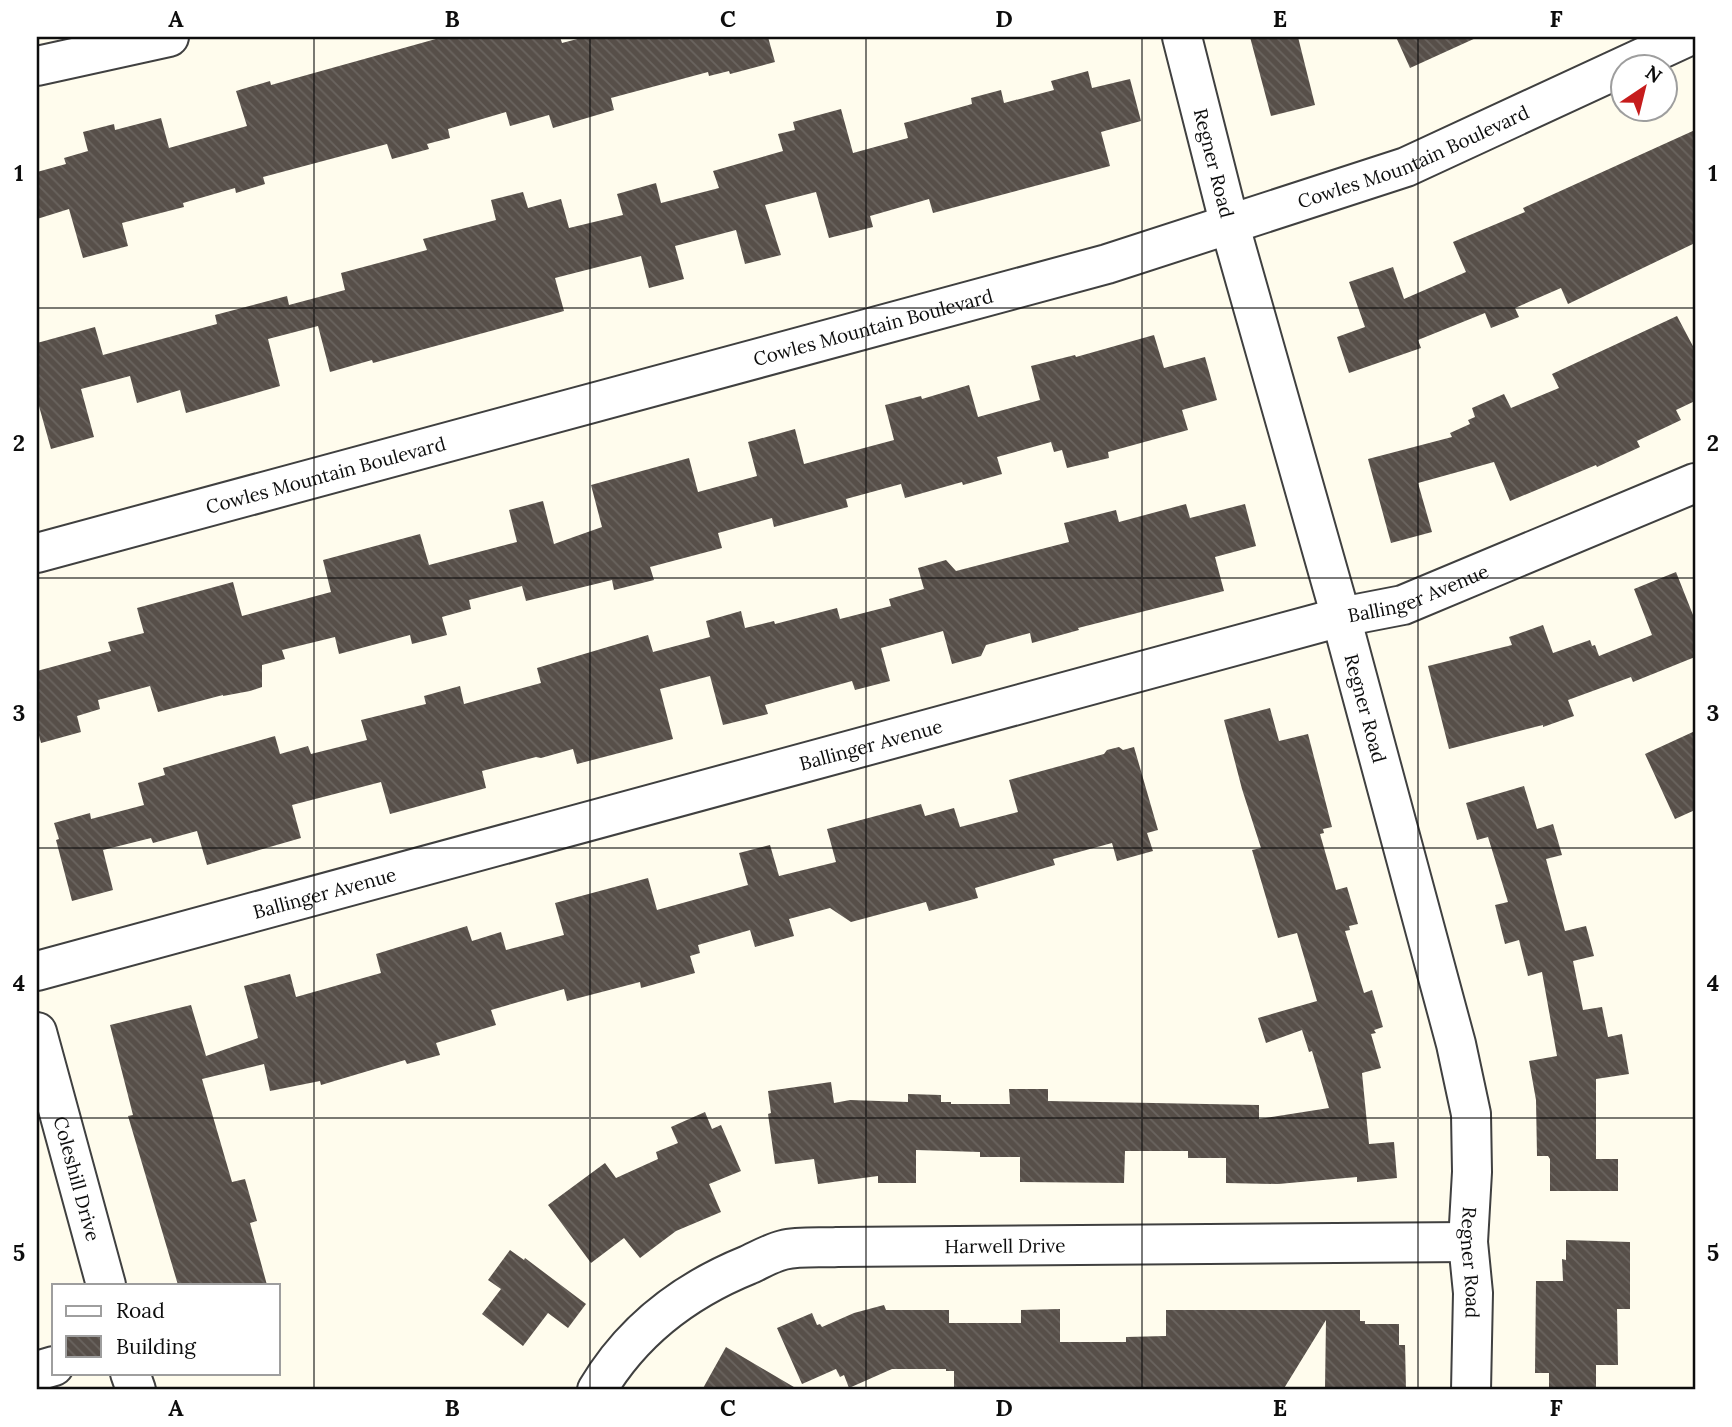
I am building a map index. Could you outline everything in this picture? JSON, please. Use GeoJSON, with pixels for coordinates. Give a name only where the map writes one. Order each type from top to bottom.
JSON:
{"type":"FeatureCollection","features":[{"type":"Feature","properties":{"kind":"street"},"geometry":{"type":"LineString","coordinates":[[37,66],[169,37]]}},
{"type":"Feature","properties":{"kind":"street","name":"Regner Road"},"geometry":{"type":"LineString","coordinates":[[1182,37],[1230,226],[1341,617],[1456,1044],[1471,1114],[1472,1172],[1468,1242],[1473,1293],[1471,1390]]}},
{"type":"Feature","properties":{"kind":"street","name":"Cowles Mountain Boulevard"},"geometry":{"type":"LineString","coordinates":[[37,553],[1107,264],[1230,226],[1406,167],[1687,37]]}},
{"type":"Feature","properties":{"kind":"street","name":"Ballinger Avenue"},"geometry":{"type":"LineString","coordinates":[[37,971],[1341,617],[1403,605],[1695,483]]}},
{"type":"Feature","properties":{"kind":"street","name":"Coleshill Drive"},"geometry":{"type":"LineString","coordinates":[[37,1032],[106,1284]]}},
{"type":"Feature","properties":{"kind":"street","name":"Harwell Drive"},"geometry":{"type":"LineString","coordinates":[[597,1390],[611,1365],[646,1327],[683,1297],[724,1275],[783,1250],[851,1246],[1468,1242]]}},
{"type":"Feature","properties":{"kind":"building"},"geometry":{"type":"Polygon","coordinates":[[[443,37],[560,37],[562,43],[585,37],[768,37],[775,62],[730,74],[729,71],[709,76],[708,72],[611,98],[614,110],[553,128],[549,115],[510,126],[506,112],[448,129],[450,138],[427,144],[429,149],[392,159],[387,144],[263,177],[265,184],[236,193],[235,188],[183,203],[184,207],[122,223],[128,246],[83,258],[69,209],[37,219],[37,172],[66,164],[64,158],[88,151],[83,132],[114,124],[115,130],[161,118],[169,148],[247,126],[236,91],[270,81],[271,85],[443,37]]]}},
{"type":"Feature","properties":{"kind":"building"},"geometry":{"type":"Polygon","coordinates":[[[1250,37],[1298,37],[1315,105],[1271,116],[1250,37]]]}},
{"type":"Feature","properties":{"kind":"building"},"geometry":{"type":"Polygon","coordinates":[[[1396,37],[1478,37],[1410,68],[1396,37]]]}},
{"type":"Feature","properties":{"kind":"building"},"geometry":{"type":"Polygon","coordinates":[[[1088,71],[1092,88],[1130,79],[1141,121],[1101,132],[1110,166],[933,213],[929,199],[870,216],[873,227],[829,238],[816,192],[765,205],[781,255],[745,264],[736,230],[675,246],[684,279],[649,288],[641,256],[555,278],[564,311],[373,363],[372,360],[330,372],[318,326],[268,339],[280,386],[186,413],[180,390],[137,403],[130,376],[81,389],[94,437],[51,449],[37,399],[37,343],[95,327],[103,355],[217,324],[215,315],[287,296],[289,305],[345,290],[341,273],[427,250],[423,239],[496,220],[491,200],[523,192],[528,208],[561,199],[569,228],[623,215],[617,194],[656,183],[661,203],[719,188],[713,171],[783,151],[778,134],[795,130],[793,122],[841,109],[853,153],[908,138],[904,123],[972,104],[971,98],[1001,90],[1004,103],[1054,90],[1051,81],[1088,71]]]}},
{"type":"Feature","properties":{"kind":"building"},"geometry":{"type":"Polygon","coordinates":[[[1695,130],[1695,243],[1568,304],[1561,288],[1515,308],[1519,317],[1491,328],[1485,313],[1418,340],[1421,348],[1349,373],[1337,337],[1365,327],[1349,282],[1393,267],[1404,299],[1466,272],[1453,242],[1525,212],[1523,208],[1695,130]]]}},
{"type":"Feature","properties":{"kind":"building"},"geometry":{"type":"Polygon","coordinates":[[[1677,316],[1695,350],[1695,401],[1676,410],[1681,420],[1637,441],[1640,447],[1510,501],[1494,462],[1418,483],[1432,532],[1391,543],[1368,459],[1452,437],[1450,433],[1470,424],[1468,420],[1475,417],[1472,408],[1504,394],[1511,408],[1559,388],[1552,374],[1677,316]]]}},
{"type":"Feature","properties":{"kind":"building"},"geometry":{"type":"Polygon","coordinates":[[[1154,335],[1164,368],[1205,357],[1217,400],[1182,410],[1188,430],[1108,452],[1109,458],[1067,468],[1062,450],[1054,452],[1051,442],[997,457],[1002,474],[963,485],[962,482],[905,498],[901,484],[846,499],[848,507],[774,527],[772,518],[718,533],[722,548],[650,567],[654,580],[614,590],[612,580],[526,601],[522,586],[469,600],[471,609],[442,617],[447,635],[412,644],[410,635],[339,654],[335,637],[282,650],[285,659],[262,665],[262,687],[250,691],[223,695],[158,712],[150,686],[98,700],[100,709],[77,716],[81,732],[41,743],[37,728],[37,671],[111,651],[108,642],[144,633],[137,608],[233,582],[242,616],[331,592],[323,560],[420,534],[429,565],[517,542],[509,510],[543,501],[554,544],[602,527],[591,485],[689,458],[698,492],[757,476],[748,442],[795,429],[804,464],[894,440],[885,405],[921,396],[922,399],[969,385],[978,417],[1040,400],[1031,366],[1075,355],[1076,357],[1154,335]]]}},
{"type":"Feature","properties":{"kind":"building"},"geometry":{"type":"Polygon","coordinates":[[[1186,504],[1190,518],[1245,504],[1256,546],[1215,557],[1224,591],[1078,628],[1079,630],[1032,643],[1030,633],[986,645],[981,656],[952,664],[943,631],[881,648],[890,681],[855,690],[852,681],[765,705],[768,714],[723,725],[710,676],[660,689],[673,739],[577,764],[573,749],[482,771],[486,788],[390,814],[381,782],[292,805],[301,838],[207,865],[197,831],[153,843],[151,838],[103,850],[113,890],[72,901],[54,823],[90,813],[91,819],[144,805],[138,783],[165,775],[163,768],[275,736],[280,754],[308,746],[311,754],[367,740],[361,720],[426,704],[424,696],[460,686],[464,704],[541,683],[537,668],[648,635],[653,652],[710,637],[706,621],[741,611],[745,628],[774,621],[775,624],[837,608],[840,619],[891,606],[889,599],[924,589],[918,568],[946,560],[956,571],[1069,542],[1064,523],[1116,510],[1119,522],[1186,504]]]}},
{"type":"Feature","properties":{"kind":"building"},"geometry":{"type":"Polygon","coordinates":[[[1676,572],[1695,620],[1695,657],[1633,682],[1631,677],[1568,700],[1574,716],[1543,727],[1449,749],[1428,666],[1512,645],[1509,637],[1543,625],[1553,653],[1590,640],[1599,656],[1652,635],[1634,589],[1676,572]]]}},
{"type":"Feature","properties":{"kind":"building"},"geometry":{"type":"Polygon","coordinates":[[[1270,708],[1279,741],[1308,734],[1332,827],[1323,829],[1324,833],[1320,834],[1336,890],[1347,887],[1358,924],[1349,926],[1350,930],[1345,931],[1364,993],[1372,990],[1383,1027],[1371,1034],[1381,1068],[1362,1073],[1369,1144],[1394,1142],[1397,1178],[1357,1182],[1357,1177],[1278,1184],[1226,1183],[1226,1158],[1188,1158],[1188,1151],[1125,1151],[1124,1183],[1020,1182],[1020,1157],[980,1157],[980,1152],[916,1150],[916,1183],[878,1183],[878,1176],[818,1184],[814,1159],[775,1164],[768,1114],[771,1113],[768,1091],[831,1082],[834,1103],[850,1100],[908,1102],[908,1094],[941,1095],[941,1102],[951,1104],[1010,1104],[1009,1089],[1048,1089],[1048,1101],[1259,1105],[1259,1119],[1329,1108],[1312,1051],[1309,1052],[1302,1030],[1266,1043],[1258,1018],[1317,1001],[1297,933],[1278,938],[1252,850],[1261,848],[1224,720],[1270,708]]]}},
{"type":"Feature","properties":{"kind":"building"},"geometry":{"type":"Polygon","coordinates":[[[1695,731],[1695,810],[1675,819],[1645,754],[1695,731]]]}},
{"type":"Feature","properties":{"kind":"building"},"geometry":{"type":"Polygon","coordinates":[[[1134,747],[1158,830],[1147,833],[1153,851],[1117,861],[1112,843],[1053,859],[1055,865],[975,888],[978,898],[929,911],[926,902],[851,922],[830,908],[789,919],[794,936],[755,947],[750,930],[698,945],[700,953],[690,956],[695,973],[641,988],[640,982],[567,1001],[564,989],[491,1010],[496,1025],[436,1043],[440,1055],[407,1064],[405,1060],[321,1085],[320,1081],[270,1091],[264,1064],[202,1079],[232,1182],[245,1179],[257,1221],[250,1223],[267,1284],[178,1284],[128,1116],[133,1115],[110,1025],[191,1005],[206,1056],[258,1038],[244,986],[290,974],[296,997],[381,973],[376,954],[467,926],[472,941],[501,932],[506,950],[564,935],[555,903],[648,878],[657,910],[748,885],[739,853],[770,845],[779,876],[836,862],[827,829],[921,804],[925,816],[954,808],[960,827],[1018,812],[1009,780],[1104,754],[1107,750],[1134,747]]]}},
{"type":"Feature","properties":{"kind":"building"},"geometry":{"type":"Polygon","coordinates":[[[1524,786],[1537,829],[1553,824],[1562,855],[1546,859],[1565,931],[1586,926],[1594,956],[1573,961],[1583,1010],[1602,1007],[1608,1037],[1622,1034],[1629,1074],[1596,1079],[1596,1159],[1618,1159],[1618,1191],[1550,1191],[1550,1159],[1548,1156],[1537,1156],[1536,1100],[1529,1061],[1557,1056],[1542,972],[1528,976],[1519,940],[1505,944],[1495,905],[1508,902],[1488,837],[1477,840],[1466,803],[1524,786]]]}},
{"type":"Feature","properties":{"kind":"building"},"geometry":{"type":"Polygon","coordinates":[[[705,1112],[712,1129],[721,1125],[741,1171],[709,1184],[721,1212],[676,1231],[640,1258],[624,1238],[591,1263],[548,1205],[605,1163],[616,1178],[658,1159],[656,1152],[678,1143],[671,1127],[705,1112]]]}},
{"type":"Feature","properties":{"kind":"building"},"geometry":{"type":"Polygon","coordinates":[[[1566,1240],[1630,1242],[1630,1309],[1617,1309],[1618,1365],[1596,1365],[1596,1390],[1549,1390],[1549,1373],[1535,1373],[1536,1281],[1563,1281],[1562,1259],[1566,1260],[1566,1240]]]}},
{"type":"Feature","properties":{"kind":"building"},"geometry":{"type":"Polygon","coordinates":[[[510,1250],[524,1260],[525,1258],[586,1304],[568,1328],[548,1313],[523,1346],[482,1314],[501,1289],[488,1280],[510,1250]]]}},
{"type":"Feature","properties":{"kind":"building"},"geometry":{"type":"Polygon","coordinates":[[[884,1305],[886,1310],[949,1310],[949,1323],[1021,1323],[1021,1310],[1060,1309],[1060,1342],[1126,1342],[1126,1337],[1166,1336],[1166,1310],[1360,1310],[1360,1321],[1365,1321],[1365,1324],[1399,1324],[1399,1345],[1405,1345],[1406,1390],[1325,1388],[1326,1320],[1283,1390],[954,1390],[954,1371],[946,1369],[892,1369],[849,1388],[844,1375],[840,1377],[836,1369],[802,1384],[777,1328],[812,1313],[817,1325],[822,1327],[854,1313],[884,1305]]]}},
{"type":"Feature","properties":{"kind":"building"},"geometry":{"type":"Polygon","coordinates":[[[726,1347],[799,1390],[702,1390],[726,1347]]]}}]}
